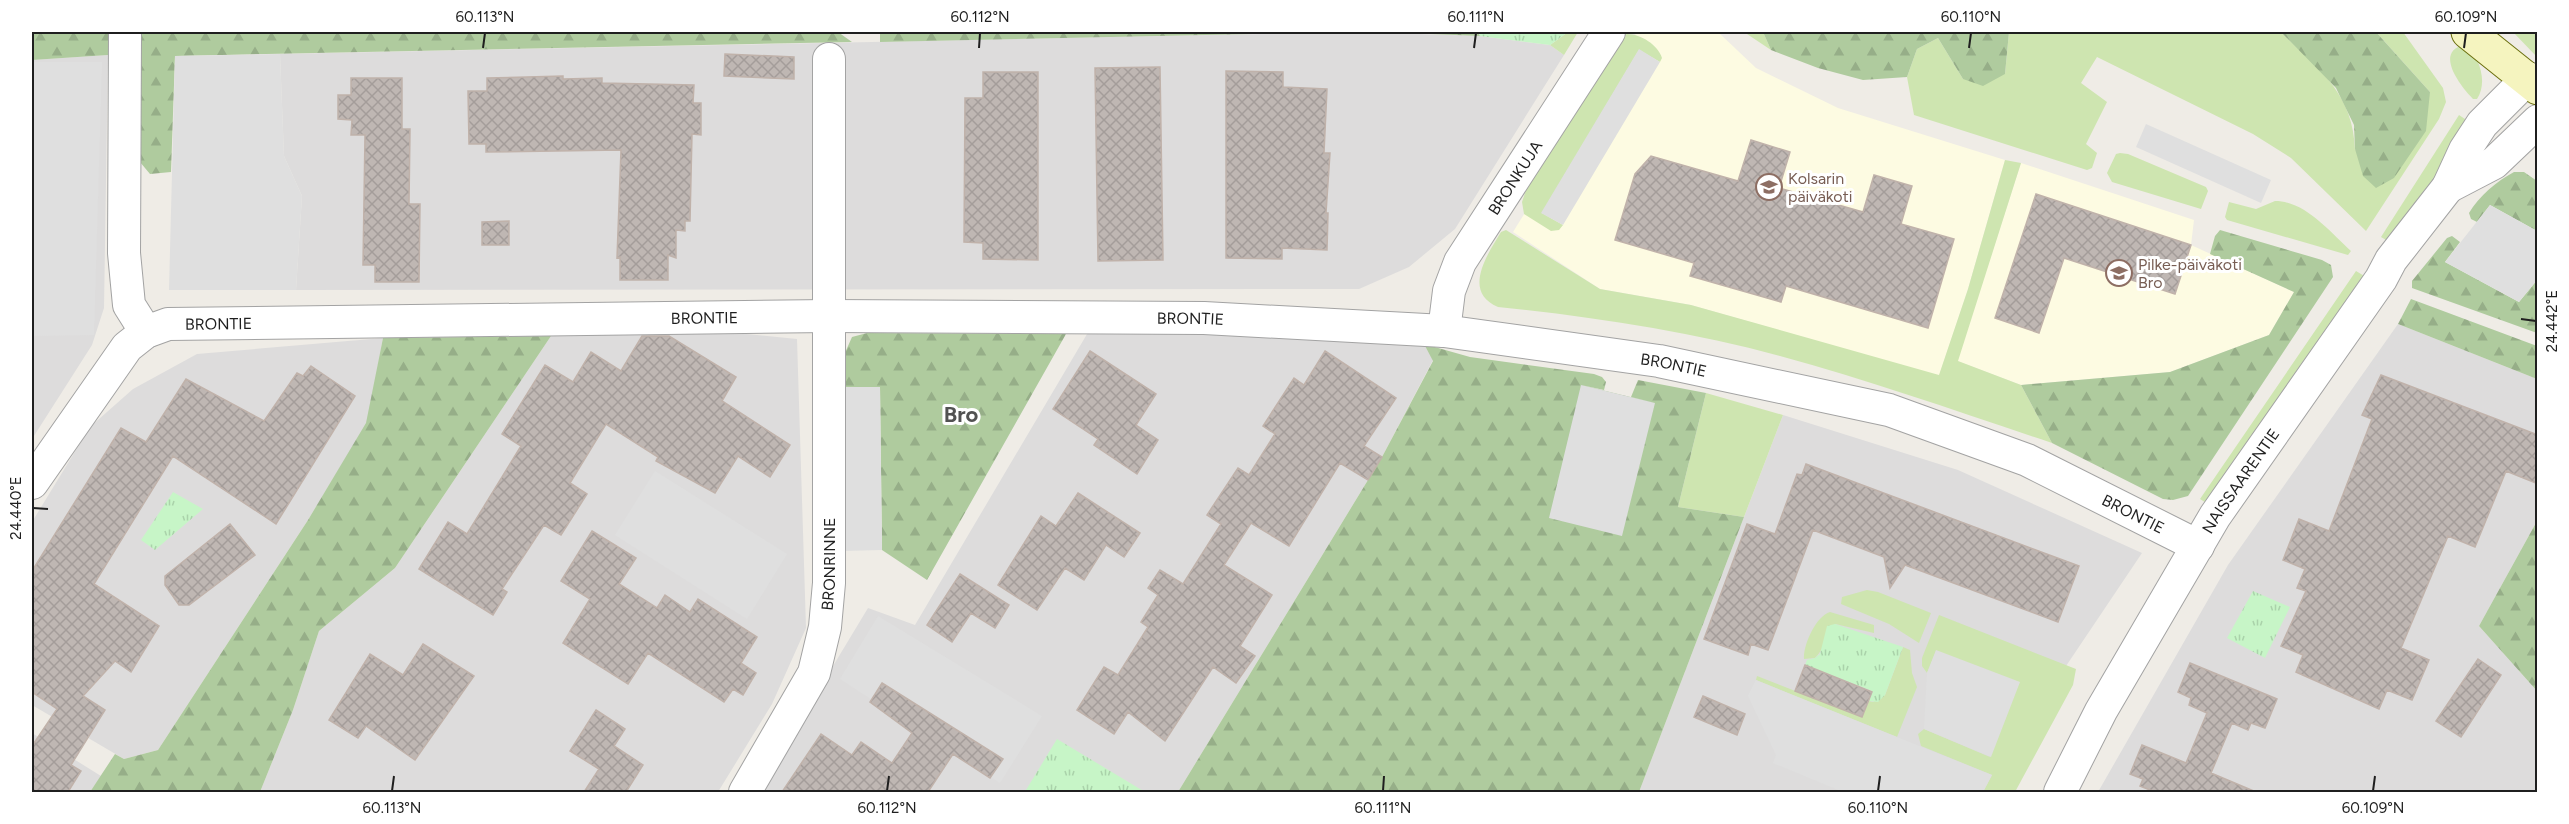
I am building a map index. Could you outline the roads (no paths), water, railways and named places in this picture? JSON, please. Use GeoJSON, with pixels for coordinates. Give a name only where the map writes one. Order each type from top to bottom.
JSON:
{"type":"FeatureCollection","features":[{"type":"Feature","properties":{"kind":"main road"},"geometry":{"type":"LineString","coordinates":[[2468,32],[2533,83]]}},
{"type":"Feature","properties":{"kind":"main road"},"geometry":{"type":"LineString","coordinates":[[2497,32],[2533,83]]}},
{"type":"Feature","properties":{"kind":"street","name":"BRONKUJA"},"geometry":{"type":"LineString","coordinates":[[1444,331],[1449,291],[1460,262],[1609,32]]}},
{"type":"Feature","properties":{"kind":"street"},"geometry":{"type":"LineString","coordinates":[[125,35],[124,253],[129,305],[146,332]]}},
{"type":"Feature","properties":{"kind":"street","name":"BRONRINNE"},"geometry":{"type":"LineString","coordinates":[[745,792],[814,673],[825,627],[829,583],[829,59]]}},
{"type":"Feature","properties":{"kind":"street","name":"NAISSAARENTIE"},"geometry":{"type":"LineString","coordinates":[[2060,792],[2101,711],[2215,516],[2391,260],[2448,187],[2465,150],[2482,124],[2533,83]]}},
{"type":"Feature","properties":{"kind":"street","name":"NAISSAARENTIE"},"geometry":{"type":"LineString","coordinates":[[2448,187],[2494,163],[2538,121]]}},
{"type":"Feature","properties":{"kind":"street","name":"BRONTIE"},"geometry":{"type":"LineString","coordinates":[[32,483],[127,347],[146,332],[168,324],[829,316],[1204,318],[1444,331],[1659,361],[1889,410],[2027,460],[2198,546]]}},
{"type":"Feature","properties":{"kind":"place","name":"Kolsarin päiväkoti"},"geometry":{"type":"Point","coordinates":[1769,187]}},
{"type":"Feature","properties":{"kind":"place","name":"Pilke-päiväkoti Bro"},"geometry":{"type":"Point","coordinates":[2119,273]}},
{"type":"Feature","properties":{"kind":"district","name":"Bro"},"geometry":{"type":"Point","coordinates":[961,414]}}]}
